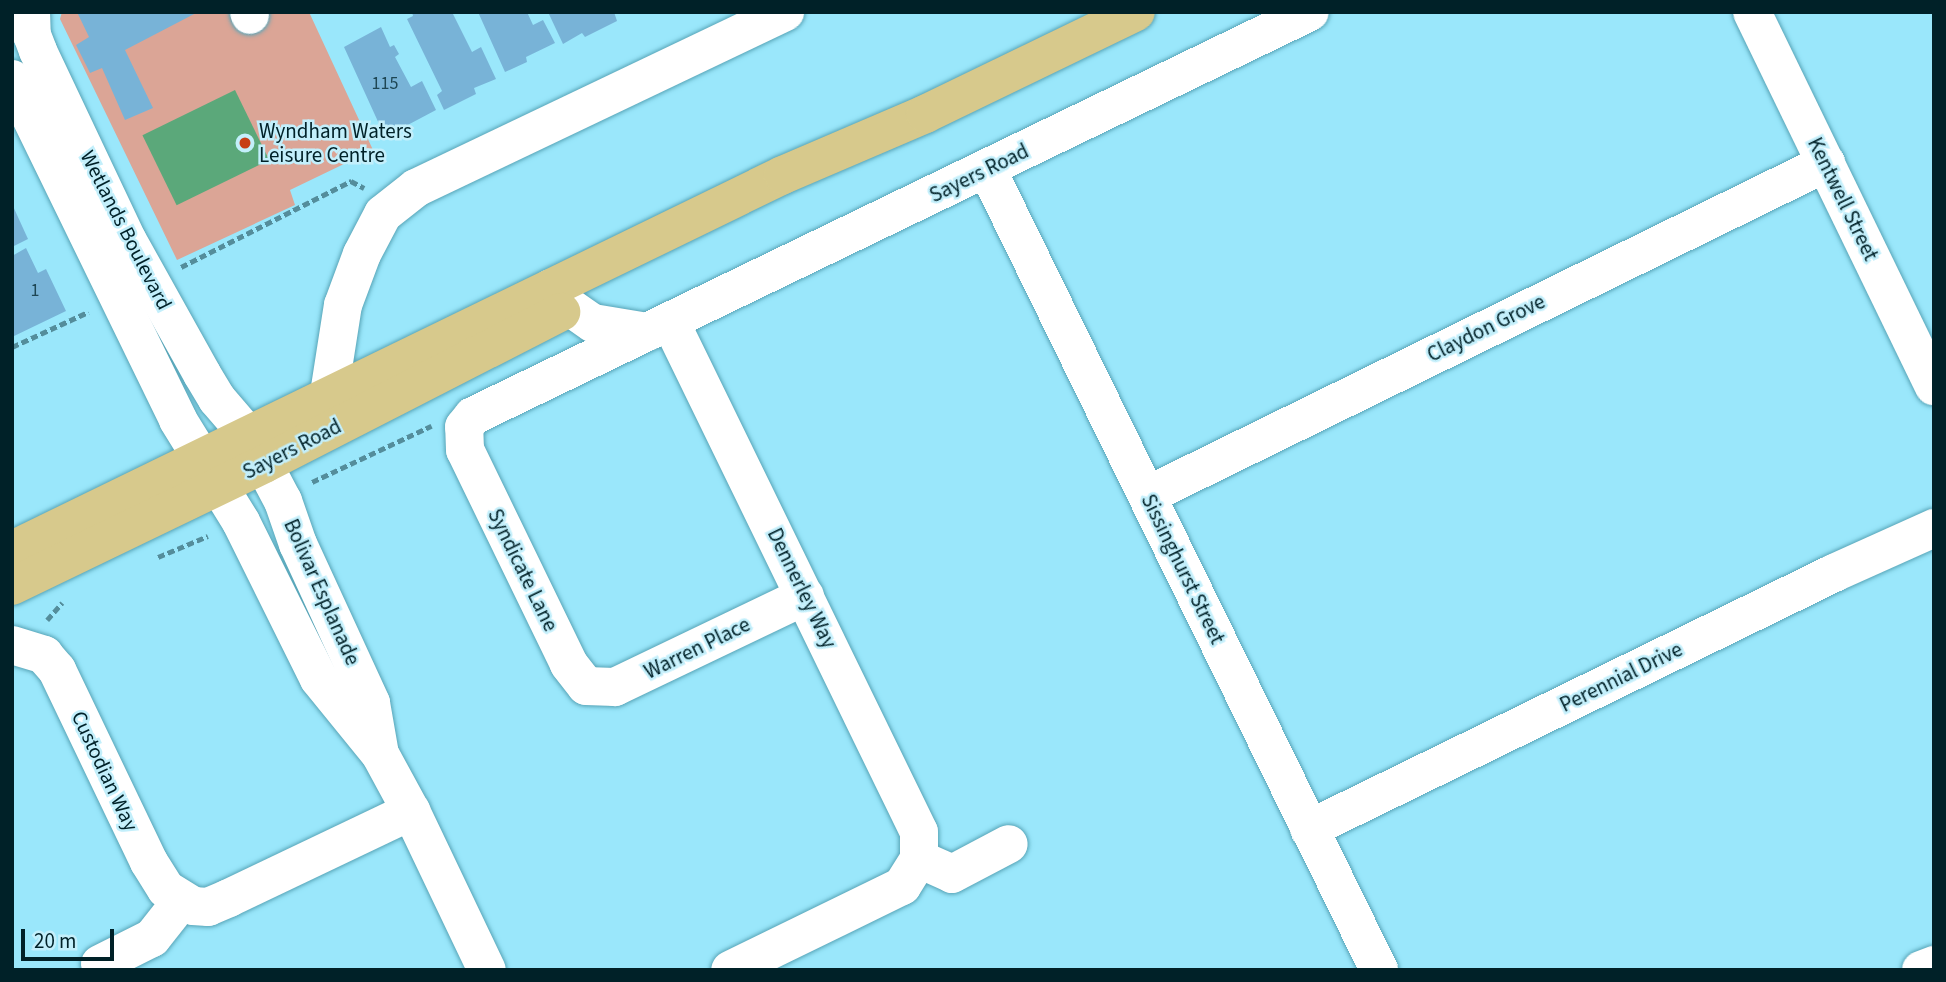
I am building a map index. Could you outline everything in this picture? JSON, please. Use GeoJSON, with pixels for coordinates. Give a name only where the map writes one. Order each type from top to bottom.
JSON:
{"type":"FeatureCollection","features":[{"type":"Feature","properties":{"kind":"main road","name":"Sayers Road"},"geometry":{"type":"LineString","coordinates":[[12,586],[210,472],[560,297],[783,175],[925,114],[1136,12]]}},
{"type":"Feature","properties":{"kind":"main road","name":"Sayers Road"},"geometry":{"type":"LineString","coordinates":[[256,450],[329,394],[560,297]]}},
{"type":"Feature","properties":{"kind":"main road","name":"Sayers Road"},"geometry":{"type":"LineString","coordinates":[[15,545],[210,472]]}},
{"type":"Feature","properties":{"kind":"street"},"geometry":{"type":"LineString","coordinates":[[12,26],[29,12]]}},
{"type":"Feature","properties":{"kind":"street","name":"Wetlands Boulevard"},"geometry":{"type":"LineString","coordinates":[[29,12],[38,51],[133,288],[174,411],[210,472]]}},
{"type":"Feature","properties":{"kind":"street","name":"Sayers Road"},"geometry":{"type":"LineString","coordinates":[[329,394],[343,305],[362,254],[383,214],[416,188],[785,12]]}},
{"type":"Feature","properties":{"kind":"street","name":"Sayers Road"},"geometry":{"type":"LineString","coordinates":[[465,438],[473,416],[1310,12]]}},
{"type":"Feature","properties":{"kind":"street","name":"Kentwell Street"},"geometry":{"type":"LineString","coordinates":[[1752,12],[1934,386]]}},
{"type":"Feature","properties":{"kind":"street","name":"Wetlands Boulevard"},"geometry":{"type":"LineString","coordinates":[[12,79],[133,288],[256,450]]}},
{"type":"Feature","properties":{"kind":"street","name":"Claydon Grove"},"geometry":{"type":"LineString","coordinates":[[1148,495],[1826,163]]}},
{"type":"Feature","properties":{"kind":"street","name":"Sissinghurst Street"},"geometry":{"type":"LineString","coordinates":[[987,169],[1379,970]]}},
{"type":"Feature","properties":{"kind":"street"},"geometry":{"type":"LineString","coordinates":[[560,297],[604,327],[659,327]]}},
{"type":"Feature","properties":{"kind":"street","name":"Dennerley Way"},"geometry":{"type":"LineString","coordinates":[[659,327],[805,596],[919,832],[919,859]]}},
{"type":"Feature","properties":{"kind":"street","name":"Syndicate Lane"},"geometry":{"type":"LineString","coordinates":[[465,438],[569,664],[586,686]]}},
{"type":"Feature","properties":{"kind":"street","name":"Bolivar Esplanade"},"geometry":{"type":"LineString","coordinates":[[256,450],[371,702],[380,754]]}},
{"type":"Feature","properties":{"kind":"street","name":"Bolivar Esplanade"},"geometry":{"type":"LineString","coordinates":[[210,472],[274,583],[319,679],[380,754],[411,811],[486,970]]}},
{"type":"Feature","properties":{"kind":"street","name":"Perennial Drive"},"geometry":{"type":"LineString","coordinates":[[1309,829],[1822,579],[1934,528]]}},
{"type":"Feature","properties":{"kind":"street","name":"Warren Place"},"geometry":{"type":"LineString","coordinates":[[586,686],[615,687],[805,596]]}},
{"type":"Feature","properties":{"kind":"street","name":"Custodian Way"},"geometry":{"type":"LineString","coordinates":[[18,646],[44,655],[57,670],[149,862],[162,884],[182,900]]}},
{"type":"Feature","properties":{"kind":"street"},"geometry":{"type":"LineString","coordinates":[[100,964],[152,939],[182,900],[193,906],[208,907],[411,811]]}},
{"type":"Feature","properties":{"kind":"street"},"geometry":{"type":"LineString","coordinates":[[730,970],[902,886],[919,859],[952,874],[1009,845]]}},
{"type":"Feature","properties":{"kind":"street"},"geometry":{"type":"LineString","coordinates":[[1921,970],[1934,965]]}},
{"type":"Feature","properties":{"kind":"path"},"geometry":{"type":"LineString","coordinates":[[12,347],[351,181],[396,204]]}},
{"type":"Feature","properties":{"kind":"shaded area","name":"Wyndham Waters Leisure Centre"},"geometry":{"type":"Polygon","coordinates":[[[62,12],[309,12],[373,150],[290,190],[295,205],[177,260],[60,19],[62,12]]]}},
{"type":"Feature","properties":{"kind":"shaded area"},"geometry":{"type":"Polygon","coordinates":[[[235,90],[269,160],[177,205],[142,135],[235,90]]]}},
{"type":"Feature","properties":{"kind":"building"},"geometry":{"type":"Polygon","coordinates":[[[77,12],[198,12],[125,50],[153,108],[125,120],[102,68],[90,73],[76,45],[89,37],[77,12]]]}},
{"type":"Feature","properties":{"kind":"building"},"geometry":{"type":"Polygon","coordinates":[[[412,12],[452,12],[472,52],[481,47],[496,79],[474,88],[476,94],[444,110],[437,95],[442,91],[407,19],[413,16],[412,12]]]}},
{"type":"Feature","properties":{"kind":"building"},"geometry":{"type":"Polygon","coordinates":[[[478,12],[527,12],[533,25],[543,20],[555,43],[526,57],[527,62],[505,72],[478,12]]]}},
{"type":"Feature","properties":{"kind":"building"},"geometry":{"type":"Polygon","coordinates":[[[548,12],[614,12],[617,21],[585,37],[582,33],[563,44],[548,12]]]}},
{"type":"Feature","properties":{"kind":"building"},"geometry":{"type":"Polygon","coordinates":[[[381,27],[390,47],[394,45],[399,54],[395,57],[411,87],[422,81],[436,110],[385,137],[344,47],[381,27]]]}},
{"type":"Feature","properties":{"kind":"building"},"geometry":{"type":"Polygon","coordinates":[[[12,204],[28,239],[12,247],[12,204]]]}},
{"type":"Feature","properties":{"kind":"building"},"geometry":{"type":"Polygon","coordinates":[[[26,248],[38,273],[46,269],[66,311],[12,337],[12,256],[26,248]]]}},
{"type":"Feature","properties":{"kind":"place","name":"Wyndham Waters Leisure Centre"},"geometry":{"type":"Point","coordinates":[245,143]}}]}
